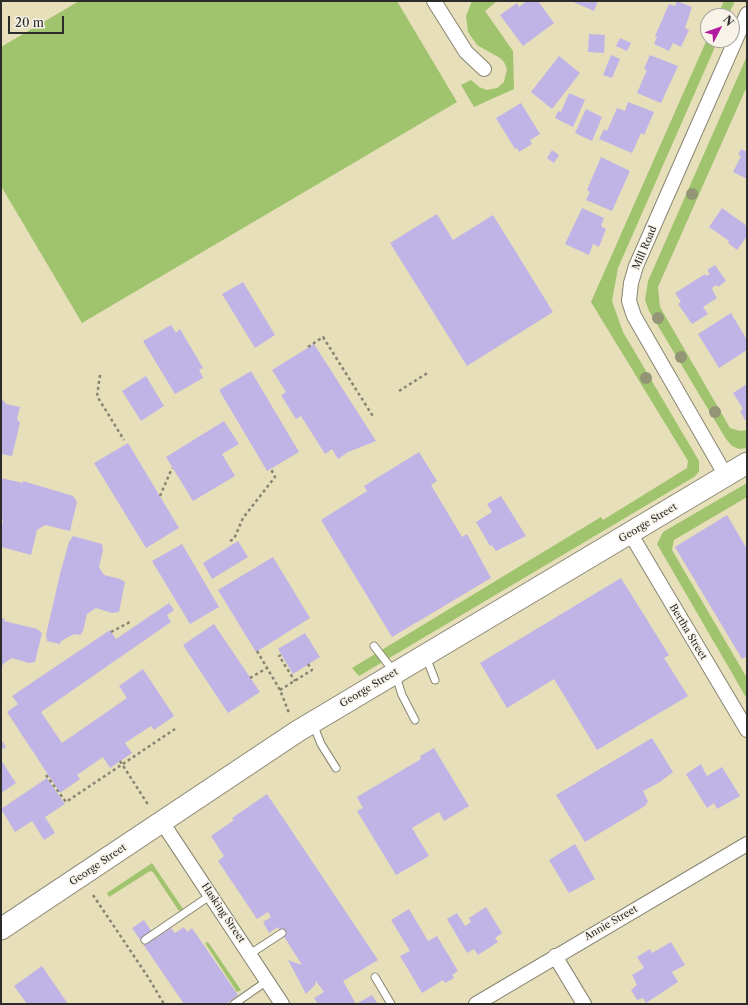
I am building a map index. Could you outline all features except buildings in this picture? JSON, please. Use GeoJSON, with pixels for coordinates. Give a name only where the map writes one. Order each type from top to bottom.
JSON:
{"type":"FeatureCollection","features":[{"type":"Feature","properties":{"kind":"street"},"geometry":{"type":"LineString","coordinates":[[438,2],[466,52],[484,69]]}},
{"type":"Feature","properties":{"kind":"street","name":"Mill Road"},"geometry":{"type":"LineString","coordinates":[[726,476],[634,316],[629,301],[631,283],[636,266],[747,14]]}},
{"type":"Feature","properties":{"kind":"street","name":"George Street"},"geometry":{"type":"LineString","coordinates":[[1,929],[156,814],[747,463]]}},
{"type":"Feature","properties":{"kind":"street","name":"Bertha Street"},"geometry":{"type":"LineString","coordinates":[[630,533],[747,730]]}},
{"type":"Feature","properties":{"kind":"street","name":"Hasking Street"},"geometry":{"type":"LineString","coordinates":[[156,814],[282,1004]]}},
{"type":"Feature","properties":{"kind":"street","name":"Annie Street"},"geometry":{"type":"LineString","coordinates":[[476,1004],[747,844]]}},
{"type":"Feature","properties":{"kind":"street"},"geometry":{"type":"LineString","coordinates":[[555,956],[584,1004]]}},
{"type":"Feature","properties":{"kind":"lane"},"geometry":{"type":"LineString","coordinates":[[374,646],[395,673],[402,695],[414,720]]}},
{"type":"Feature","properties":{"kind":"lane"},"geometry":{"type":"LineString","coordinates":[[425,655],[435,680]]}},
{"type":"Feature","properties":{"kind":"lane"},"geometry":{"type":"LineString","coordinates":[[312,722],[321,744],[336,768]]}},
{"type":"Feature","properties":{"kind":"lane"},"geometry":{"type":"LineString","coordinates":[[146,940],[211,895]]}},
{"type":"Feature","properties":{"kind":"lane"},"geometry":{"type":"LineString","coordinates":[[250,954],[282,933]]}},
{"type":"Feature","properties":{"kind":"lane"},"geometry":{"type":"LineString","coordinates":[[375,977],[391,1004]]}},
{"type":"Feature","properties":{"kind":"lane"},"geometry":{"type":"LineString","coordinates":[[234,1004],[268,981]]}},
{"type":"Feature","properties":{"kind":"path"},"geometry":{"type":"LineString","coordinates":[[308,347],[323,337],[374,418]]}},
{"type":"Feature","properties":{"kind":"path"},"geometry":{"type":"LineString","coordinates":[[400,391],[429,372]]}},
{"type":"Feature","properties":{"kind":"path"},"geometry":{"type":"LineString","coordinates":[[100,375],[97,396],[124,440]]}},
{"type":"Feature","properties":{"kind":"path"},"geometry":{"type":"LineString","coordinates":[[160,496],[172,468]]}},
{"type":"Feature","properties":{"kind":"path"},"geometry":{"type":"LineString","coordinates":[[230,541],[234,539],[243,518],[275,477],[271,469]]}},
{"type":"Feature","properties":{"kind":"path"},"geometry":{"type":"LineString","coordinates":[[112,632],[130,622]]}},
{"type":"Feature","properties":{"kind":"path"},"geometry":{"type":"LineString","coordinates":[[257,651],[280,690],[289,713]]}},
{"type":"Feature","properties":{"kind":"path"},"geometry":{"type":"LineString","coordinates":[[281,655],[279,656],[295,681]]}},
{"type":"Feature","properties":{"kind":"path"},"geometry":{"type":"LineString","coordinates":[[280,690],[312,670],[308,664]]}},
{"type":"Feature","properties":{"kind":"path"},"geometry":{"type":"LineString","coordinates":[[250,678],[267,668]]}},
{"type":"Feature","properties":{"kind":"path"},"geometry":{"type":"LineString","coordinates":[[46,775],[66,802],[175,729]]}},
{"type":"Feature","properties":{"kind":"path"},"geometry":{"type":"LineString","coordinates":[[120,761],[156,814]]}},
{"type":"Feature","properties":{"kind":"path"},"geometry":{"type":"LineString","coordinates":[[93,895],[148,977],[164,1004]]}},
{"type":"Feature","properties":{"kind":"green space"},"geometry":{"type":"Polygon","coordinates":[[[79,1],[397,1],[457,102],[82,323],[1,186],[1,47],[79,1]]]}},
{"type":"Feature","properties":{"kind":"green space"},"geometry":{"type":"Polygon","coordinates":[[[472,1],[497,1],[485,11],[513,51],[514,89],[474,107],[461,85],[471,80],[479,87],[487,90],[497,88],[504,82],[507,69],[504,62],[500,58],[477,45],[468,32],[466,16],[472,1]]]}},
{"type":"Feature","properties":{"kind":"green space"},"geometry":{"type":"Polygon","coordinates":[[[724,1],[735,1],[732,8],[721,8],[724,1]]]}},
{"type":"Feature","properties":{"kind":"green space"},"geometry":{"type":"Polygon","coordinates":[[[703,48],[714,48],[618,268],[612,301],[623,332],[699,461],[699,472],[694,477],[359,676],[352,668],[601,517],[603,520],[687,468],[688,461],[591,302],[703,48]]]}},
{"type":"Feature","properties":{"kind":"green space"},"geometry":{"type":"Polygon","coordinates":[[[747,56],[747,86],[658,287],[660,307],[730,428],[740,431],[747,430],[747,448],[739,449],[732,446],[726,439],[649,311],[645,300],[648,281],[747,56]]]}},
{"type":"Feature","properties":{"kind":"green space"},"geometry":{"type":"Polygon","coordinates":[[[747,483],[747,497],[674,540],[672,550],[747,678],[747,699],[657,544],[663,532],[747,483]]]}},
{"type":"Feature","properties":{"kind":"green space"},"geometry":{"type":"Polygon","coordinates":[[[152,863],[183,909],[179,911],[153,872],[150,871],[109,897],[107,893],[152,863]]]}},
{"type":"Feature","properties":{"kind":"green space"},"geometry":{"type":"Polygon","coordinates":[[[208,942],[241,990],[237,992],[205,943],[208,942]]]}}]}
